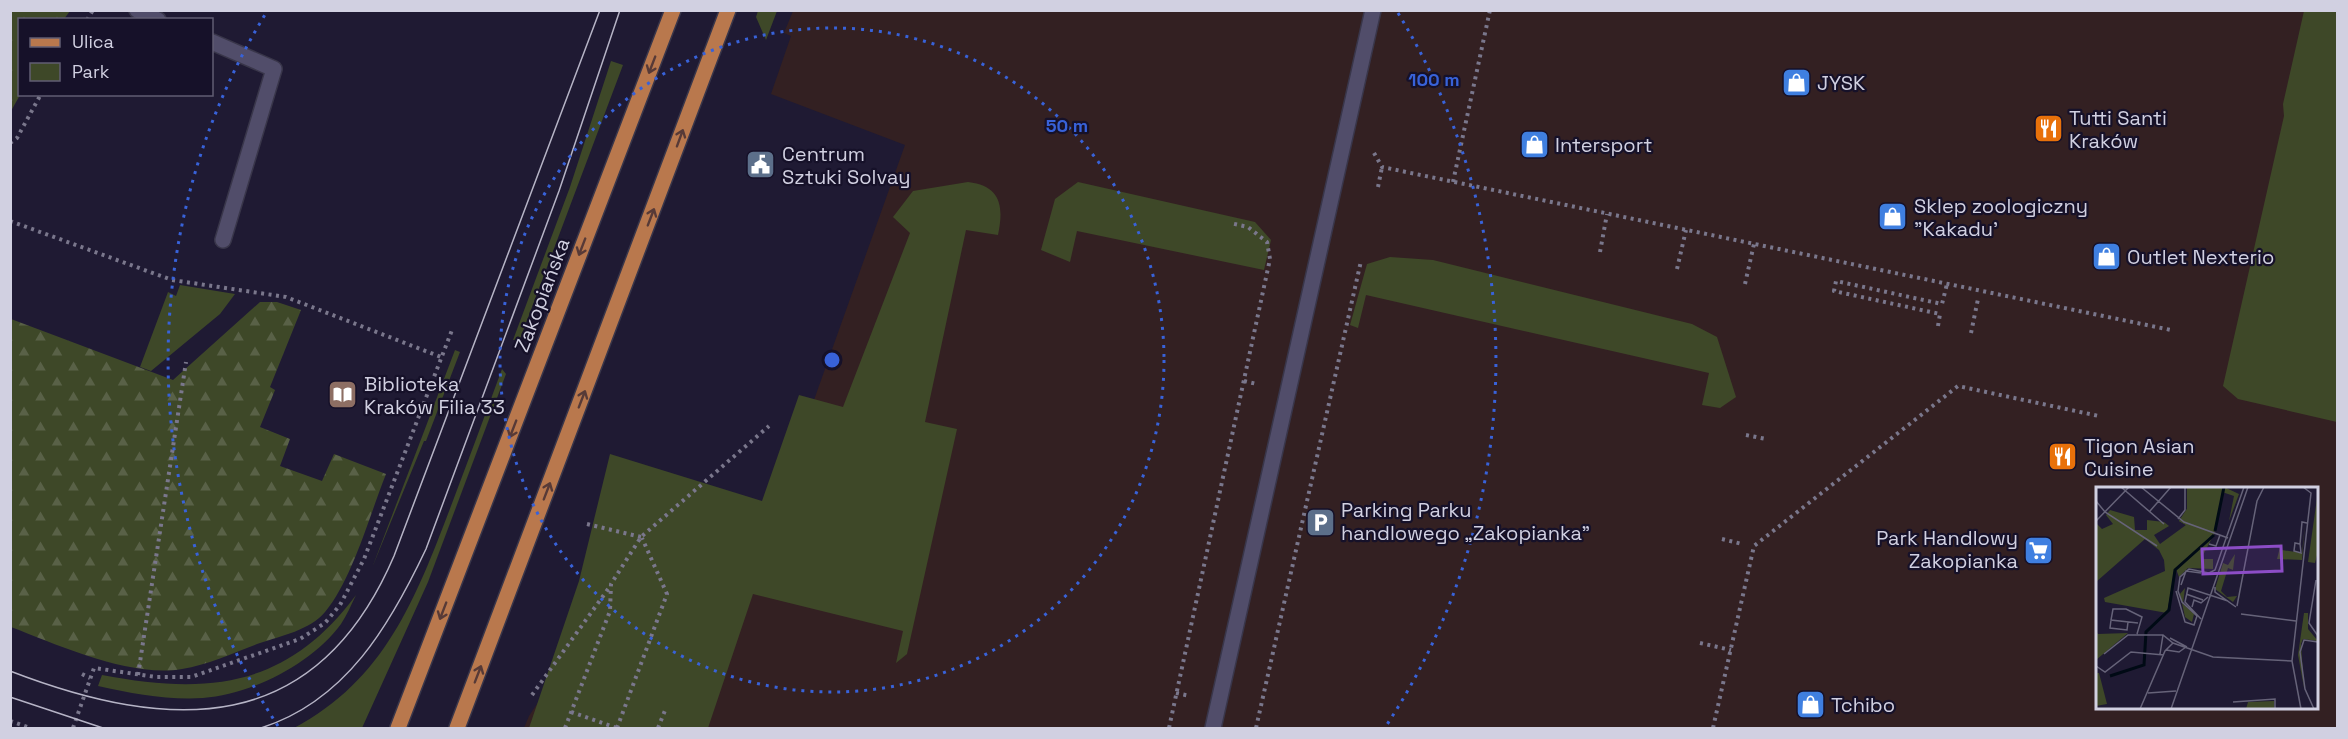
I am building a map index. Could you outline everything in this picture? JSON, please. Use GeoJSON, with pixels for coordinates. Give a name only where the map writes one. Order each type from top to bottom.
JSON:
{"type":"FeatureCollection","features":[{"type":"Feature","properties":{"kind":"main road","name":"Zakopiańska"},"geometry":{"type":"LineString","coordinates":[[398,729],[673,10]]}},
{"type":"Feature","properties":{"kind":"main road"},"geometry":{"type":"LineString","coordinates":[[457,729],[728,10]]}},
{"type":"Feature","properties":{"kind":"lane"},"geometry":{"type":"LineString","coordinates":[[137,10],[154,18]]}},
{"type":"Feature","properties":{"kind":"lane"},"geometry":{"type":"LineString","coordinates":[[1213,729],[1373,10]]}},
{"type":"Feature","properties":{"kind":"lane"},"geometry":{"type":"LineString","coordinates":[[213,42],[274,69],[223,240]]}},
{"type":"Feature","properties":{"kind":"path"},"geometry":{"type":"LineString","coordinates":[[1452,182],[1490,10]]}},
{"type":"Feature","properties":{"kind":"path"},"geometry":{"type":"LineString","coordinates":[[10,142],[17,138],[40,96]]}},
{"type":"Feature","properties":{"kind":"path"},"geometry":{"type":"LineString","coordinates":[[1375,145],[1373,152],[1382,167],[1378,187]]}},
{"type":"Feature","properties":{"kind":"path"},"geometry":{"type":"LineString","coordinates":[[1382,167],[2171,330]]}},
{"type":"Feature","properties":{"kind":"path"},"geometry":{"type":"LineString","coordinates":[[1600,252],[1607,214]]}},
{"type":"Feature","properties":{"kind":"path"},"geometry":{"type":"LineString","coordinates":[[10,221],[172,280],[286,297],[441,357]]}},
{"type":"Feature","properties":{"kind":"path"},"geometry":{"type":"LineString","coordinates":[[1169,729],[1270,259],[1267,242],[1248,227],[1230,223]]}},
{"type":"Feature","properties":{"kind":"path"},"geometry":{"type":"LineString","coordinates":[[1677,269],[1686,230]]}},
{"type":"Feature","properties":{"kind":"path"},"geometry":{"type":"LineString","coordinates":[[1745,284],[1754,244]]}},
{"type":"Feature","properties":{"kind":"path"},"geometry":{"type":"LineString","coordinates":[[1256,729],[1361,261]]}},
{"type":"Feature","properties":{"kind":"path"},"geometry":{"type":"LineString","coordinates":[[1938,326],[1940,314],[1834,291],[1836,281],[1942,304],[1947,284]]}},
{"type":"Feature","properties":{"kind":"path"},"geometry":{"type":"LineString","coordinates":[[1971,333],[1978,299]]}},
{"type":"Feature","properties":{"kind":"path"},"geometry":{"type":"LineString","coordinates":[[73,729],[94,668],[182,679],[207,674],[308,636],[325,623],[340,605],[364,559],[452,330]]}},
{"type":"Feature","properties":{"kind":"path"},"geometry":{"type":"LineString","coordinates":[[138,675],[186,362]]}},
{"type":"Feature","properties":{"kind":"path"},"geometry":{"type":"LineString","coordinates":[[1244,381],[1266,386]]}},
{"type":"Feature","properties":{"kind":"path"},"geometry":{"type":"LineString","coordinates":[[1713,729],[1754,546],[1958,386],[2099,416]]}},
{"type":"Feature","properties":{"kind":"path"},"geometry":{"type":"LineString","coordinates":[[532,694],[611,584],[641,537],[770,426]]}},
{"type":"Feature","properties":{"kind":"path"},"geometry":{"type":"LineString","coordinates":[[1746,435],[1766,439]]}},
{"type":"Feature","properties":{"kind":"path"},"geometry":{"type":"LineString","coordinates":[[587,524],[641,537]]}},
{"type":"Feature","properties":{"kind":"path"},"geometry":{"type":"LineString","coordinates":[[571,712],[617,729],[667,594],[641,537]]}},
{"type":"Feature","properties":{"kind":"path"},"geometry":{"type":"LineString","coordinates":[[1722,539],[1742,544]]}},
{"type":"Feature","properties":{"kind":"path"},"geometry":{"type":"LineString","coordinates":[[565,729],[610,611],[611,584]]}},
{"type":"Feature","properties":{"kind":"path"},"geometry":{"type":"LineString","coordinates":[[1700,643],[1731,650]]}},
{"type":"Feature","properties":{"kind":"path"},"geometry":{"type":"LineString","coordinates":[[82,674],[90,678]]}},
{"type":"Feature","properties":{"kind":"path"},"geometry":{"type":"LineString","coordinates":[[658,729],[666,708]]}},
{"type":"Feature","properties":{"kind":"path"},"geometry":{"type":"LineString","coordinates":[[10,721],[30,729]]}},
{"type":"Feature","properties":{"kind":"shaded area"},"geometry":{"type":"Polygon","coordinates":[[[793,11],[2337,11],[2337,728],[524,728],[529,716],[652,531],[754,568],[905,145],[771,94],[791,36],[784,33],[793,11]]]}},
{"type":"Feature","properties":{"kind":"green space"},"geometry":{"type":"Polygon","coordinates":[[[11,10],[70,11],[65,18],[18,18],[19,96],[11,111],[11,10]]]}},
{"type":"Feature","properties":{"kind":"green space"},"geometry":{"type":"Polygon","coordinates":[[[758,11],[777,11],[766,40],[756,17],[758,11]]]}},
{"type":"Feature","properties":{"kind":"green space"},"geometry":{"type":"Polygon","coordinates":[[[2304,11],[2337,11],[2337,422],[2238,399],[2223,386],[2284,116],[2283,104],[2304,11]]]}},
{"type":"Feature","properties":{"kind":"green space"},"geometry":{"type":"Polygon","coordinates":[[[611,61],[623,65],[520,339],[513,340],[570,187],[611,61]]]}},
{"type":"Feature","properties":{"kind":"green space"},"geometry":{"type":"Polygon","coordinates":[[[968,182],[979,184],[994,193],[1000,207],[1000,225],[998,235],[966,230],[925,422],[957,429],[907,654],[896,663],[903,631],[753,594],[708,728],[529,728],[579,581],[610,454],[762,501],[799,395],[843,407],[910,233],[893,217],[913,191],[968,182]]]}},
{"type":"Feature","properties":{"kind":"green space"},"geometry":{"type":"Polygon","coordinates":[[[1078,182],[1255,222],[1271,240],[1264,270],[1077,231],[1070,262],[1041,250],[1055,199],[1078,182]]]}},
{"type":"Feature","properties":{"kind":"green space"},"geometry":{"type":"Polygon","coordinates":[[[1390,257],[1433,260],[1692,324],[1717,337],[1736,397],[1720,408],[1702,405],[1709,373],[1366,295],[1358,328],[1350,325],[1367,264],[1390,257]]]}},
{"type":"Feature","properties":{"kind":"green space"},"geometry":{"type":"Polygon","coordinates":[[[180,285],[235,294],[220,314],[151,371],[140,367],[168,292],[176,296],[180,285]]]}},
{"type":"Feature","properties":{"kind":"green space"},"geometry":{"type":"Polygon","coordinates":[[[260,302],[277,302],[301,310],[270,387],[275,390],[260,427],[290,439],[280,466],[322,481],[334,454],[386,474],[360,546],[335,599],[319,618],[303,628],[202,665],[162,671],[140,669],[95,658],[11,627],[11,319],[173,380],[260,302]]]}},
{"type":"Feature","properties":{"kind":"green space"},"geometry":{"type":"Polygon","coordinates":[[[455,350],[460,352],[426,441],[424,441],[372,568],[455,350]]]}},
{"type":"Feature","properties":{"kind":"green space"},"geometry":{"type":"Polygon","coordinates":[[[502,369],[506,374],[428,582],[362,728],[294,728],[325,708],[352,686],[394,634],[424,573],[502,369]]]}},
{"type":"Feature","properties":{"kind":"green space"},"geometry":{"type":"Polygon","coordinates":[[[356,595],[341,624],[314,652],[280,674],[241,691],[222,696],[176,698],[137,694],[98,686],[102,675],[177,684],[211,683],[243,677],[273,666],[302,650],[330,626],[356,595]]]}},
{"type":"Feature","properties":{"kind":"tram line"},"geometry":{"type":"LineString","coordinates":[[10,671],[70,691],[127,705],[182,710],[233,705],[281,689],[324,659],[362,616],[394,556],[600,10]]}},
{"type":"Feature","properties":{"kind":"tram line"},"geometry":{"type":"LineString","coordinates":[[261,728],[291,716],[318,699],[341,680],[380,632],[412,577],[426,549],[559,191],[620,10]]}},
{"type":"Feature","properties":{"kind":"tram line"},"geometry":{"type":"LineString","coordinates":[[10,697],[103,728]]}},
{"type":"Feature","properties":{"kind":"place","name":"JYSK"},"geometry":{"type":"Point","coordinates":[1796,83]}},
{"type":"Feature","properties":{"kind":"place","name":"Tutti Santi Kraków"},"geometry":{"type":"Point","coordinates":[2048,129]}},
{"type":"Feature","properties":{"kind":"place","name":"Intersport"},"geometry":{"type":"Point","coordinates":[1534,145]}},
{"type":"Feature","properties":{"kind":"place","name":"Centrum Sztuki Solvay"},"geometry":{"type":"Point","coordinates":[761,165]}},
{"type":"Feature","properties":{"kind":"place","name":"Sklep zoologiczny \"Kakadu'"},"geometry":{"type":"Point","coordinates":[1893,217]}},
{"type":"Feature","properties":{"kind":"place","name":"Outlet Nexterio"},"geometry":{"type":"Point","coordinates":[2106,257]}},
{"type":"Feature","properties":{"kind":"place","name":"Biblioteka Kraków Filia 33"},"geometry":{"type":"Point","coordinates":[343,395]}},
{"type":"Feature","properties":{"kind":"place","name":"Tigon Asian Cuisine"},"geometry":{"type":"Point","coordinates":[2063,457]}},
{"type":"Feature","properties":{"kind":"place","name":"Parking Parku handlowego „Zakopianka”"},"geometry":{"type":"Point","coordinates":[1320,522]}},
{"type":"Feature","properties":{"kind":"place","name":"Park Handlowy Zakopianka"},"geometry":{"type":"Point","coordinates":[2039,550]}},
{"type":"Feature","properties":{"kind":"place","name":"Tchibo"},"geometry":{"type":"Point","coordinates":[1810,705]}}]}
